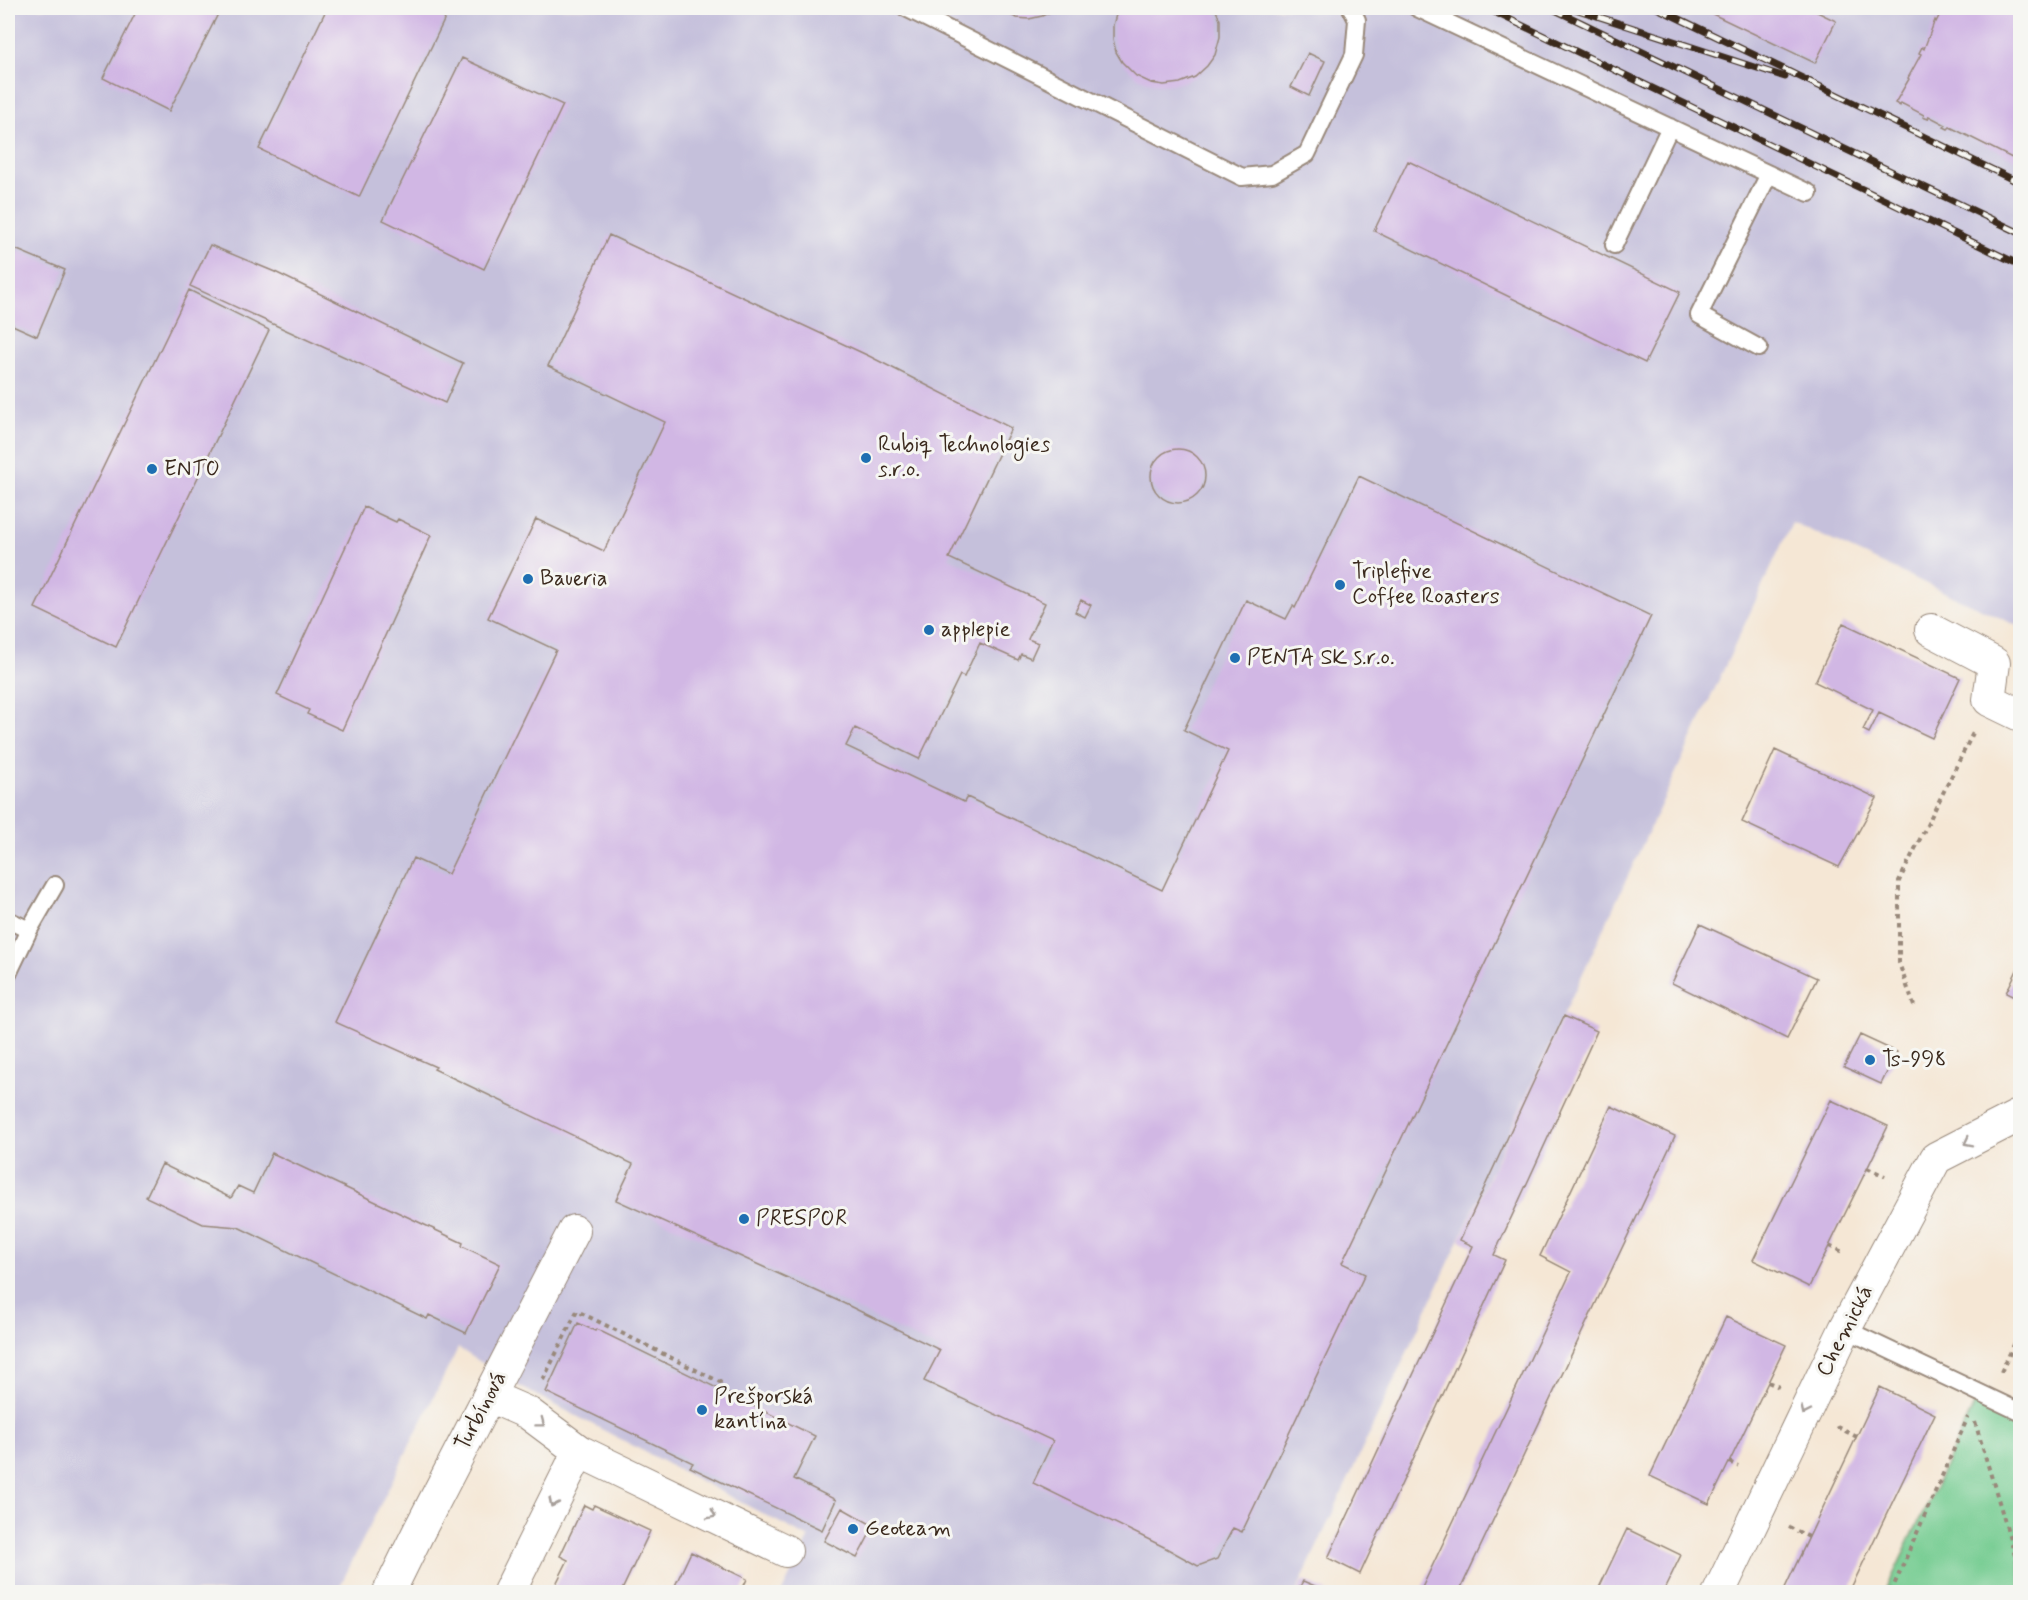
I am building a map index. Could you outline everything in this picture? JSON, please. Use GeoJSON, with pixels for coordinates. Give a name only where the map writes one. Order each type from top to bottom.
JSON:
{"type":"FeatureCollection","features":[{"type":"Feature","properties":{"kind":"street"},"geometry":{"type":"LineString","coordinates":[[1931,630],[1994,663],[1989,700],[2020,715]]}},
{"type":"Feature","properties":{"kind":"street","name":"Chemická"},"geometry":{"type":"LineString","coordinates":[[1719,1593],[1845,1329],[1936,1158],[2020,1115]]}},
{"type":"Feature","properties":{"kind":"street","name":"Turbínová"},"geometry":{"type":"LineString","coordinates":[[389,1593],[574,1231]]}},
{"type":"Feature","properties":{"kind":"street"},"geometry":{"type":"LineString","coordinates":[[489,1396],[528,1413],[579,1451],[786,1551]]}},
{"type":"Feature","properties":{"kind":"street"},"geometry":{"type":"LineString","coordinates":[[510,1593],[579,1451]]}},
{"type":"Feature","properties":{"kind":"lane"},"geometry":{"type":"LineString","coordinates":[[906,8],[1242,177],[1272,174],[1307,154],[1354,56],[1357,20],[1351,8]]}},
{"type":"Feature","properties":{"kind":"lane"},"geometry":{"type":"LineString","coordinates":[[1417,8],[1809,193]]}},
{"type":"Feature","properties":{"kind":"lane"},"geometry":{"type":"LineString","coordinates":[[1614,245],[1670,127]]}},
{"type":"Feature","properties":{"kind":"lane"},"geometry":{"type":"LineString","coordinates":[[1759,348],[1699,315],[1769,174]]}},
{"type":"Feature","properties":{"kind":"lane"},"geometry":{"type":"LineString","coordinates":[[8,974],[29,930],[55,885]]}},
{"type":"Feature","properties":{"kind":"lane"},"geometry":{"type":"LineString","coordinates":[[8,920],[29,930]]}},
{"type":"Feature","properties":{"kind":"lane"},"geometry":{"type":"LineString","coordinates":[[1845,1329],[2020,1412]]}},
{"type":"Feature","properties":{"kind":"path"},"geometry":{"type":"LineString","coordinates":[[1914,1006],[1899,963],[1899,881],[1989,700]]}},
{"type":"Feature","properties":{"kind":"path"},"geometry":{"type":"LineString","coordinates":[[528,1413],[577,1311],[720,1382],[717,1388]]}},
{"type":"Feature","properties":{"kind":"path"},"geometry":{"type":"LineString","coordinates":[[1989,1397],[2020,1332]]}},
{"type":"Feature","properties":{"kind":"path"},"geometry":{"type":"LineString","coordinates":[[1891,1593],[1971,1410],[2020,1572]]}},
{"type":"Feature","properties":{"kind":"shaded area"},"geometry":{"type":"Polygon","coordinates":[[[8,8],[2020,8],[2020,620],[2018,626],[1792,522],[1296,1592],[782,1592],[809,1538],[521,1387],[458,1348],[337,1592],[8,1592],[8,8]]]}},
{"type":"Feature","properties":{"kind":"green space"},"geometry":{"type":"Polygon","coordinates":[[[1980,1393],[2020,1415],[2020,1592],[1885,1592],[1980,1393]]]}},
{"type":"Feature","properties":{"kind":"building"},"geometry":{"type":"Polygon","coordinates":[[[138,8],[221,8],[169,111],[103,78],[138,8]]]}},
{"type":"Feature","properties":{"kind":"building"},"geometry":{"type":"Polygon","coordinates":[[[327,8],[450,8],[359,197],[259,149],[327,8]]]}},
{"type":"Feature","properties":{"kind":"building"},"geometry":{"type":"Polygon","coordinates":[[[994,8],[1059,8],[1029,19],[1017,18],[994,8]]]}},
{"type":"Feature","properties":{"kind":"building"},"geometry":{"type":"Polygon","coordinates":[[[1118,8],[1215,8],[1220,20],[1220,37],[1215,55],[1195,77],[1180,83],[1164,85],[1151,83],[1136,76],[1116,52],[1113,25],[1118,8]]]}},
{"type":"Feature","properties":{"kind":"building"},"geometry":{"type":"Polygon","coordinates":[[[1700,8],[1809,8],[1836,21],[1815,63],[1700,8]]]}},
{"type":"Feature","properties":{"kind":"building"},"geometry":{"type":"Polygon","coordinates":[[[1943,8],[2020,8],[2020,162],[1950,127],[1948,129],[1944,127],[1946,125],[1929,116],[1928,119],[1901,103],[1900,106],[1895,103],[1943,8]]]}},
{"type":"Feature","properties":{"kind":"building"},"geometry":{"type":"Polygon","coordinates":[[[1308,53],[1325,61],[1309,96],[1291,87],[1308,53]]]}},
{"type":"Feature","properties":{"kind":"building"},"geometry":{"type":"Polygon","coordinates":[[[462,58],[563,105],[484,269],[383,220],[462,58]]]}},
{"type":"Feature","properties":{"kind":"building"},"geometry":{"type":"Polygon","coordinates":[[[1408,161],[1680,292],[1645,363],[1374,231],[1408,161]]]}},
{"type":"Feature","properties":{"kind":"building"},"geometry":{"type":"Polygon","coordinates":[[[609,235],[869,356],[1011,428],[949,558],[1045,603],[1028,639],[1038,643],[1031,658],[1021,654],[1018,660],[980,643],[964,677],[960,675],[919,759],[855,728],[846,746],[964,802],[967,797],[1162,890],[1228,751],[1184,730],[1246,600],[1286,619],[1293,606],[1295,608],[1359,476],[1651,616],[1342,1263],[1365,1274],[1242,1532],[1233,1528],[1217,1559],[1198,1566],[1033,1483],[1053,1441],[924,1381],[940,1350],[843,1303],[616,1200],[633,1164],[434,1069],[436,1067],[335,1022],[413,858],[448,874],[556,650],[488,618],[536,519],[604,551],[665,422],[548,366],[609,235]]]}},
{"type":"Feature","properties":{"kind":"building"},"geometry":{"type":"Polygon","coordinates":[[[210,245],[275,272],[463,363],[445,403],[190,286],[210,245]]]}},
{"type":"Feature","properties":{"kind":"building"},"geometry":{"type":"Polygon","coordinates":[[[8,246],[65,270],[37,336],[8,323],[8,246]]]}},
{"type":"Feature","properties":{"kind":"building","name":"ENTO"},"geometry":{"type":"Polygon","coordinates":[[[189,290],[269,330],[116,647],[35,608],[189,290]]]}},
{"type":"Feature","properties":{"kind":"building"},"geometry":{"type":"Polygon","coordinates":[[[1178,449],[1188,451],[1197,457],[1203,466],[1205,476],[1203,486],[1197,495],[1188,501],[1178,503],[1168,501],[1159,495],[1153,486],[1151,476],[1153,466],[1159,457],[1168,451],[1178,449]]]}},
{"type":"Feature","properties":{"kind":"building"},"geometry":{"type":"Polygon","coordinates":[[[364,507],[396,522],[398,519],[431,535],[342,730],[307,714],[309,710],[277,695],[364,507]]]}},
{"type":"Feature","properties":{"kind":"building"},"geometry":{"type":"Polygon","coordinates":[[[1081,600],[1091,605],[1085,617],[1075,612],[1081,600]]]}},
{"type":"Feature","properties":{"kind":"building"},"geometry":{"type":"Polygon","coordinates":[[[1843,623],[1960,678],[1932,738],[1879,713],[1869,733],[1863,730],[1873,710],[1815,682],[1843,623]]]}},
{"type":"Feature","properties":{"kind":"building"},"geometry":{"type":"Polygon","coordinates":[[[1775,750],[1877,798],[1839,867],[1742,822],[1775,750]]]}},
{"type":"Feature","properties":{"kind":"building"},"geometry":{"type":"Polygon","coordinates":[[[1700,924],[1817,978],[1787,1039],[1672,983],[1700,924]]]}},
{"type":"Feature","properties":{"kind":"building"},"geometry":{"type":"Polygon","coordinates":[[[2020,964],[2020,1000],[2006,993],[2020,964]]]}},
{"type":"Feature","properties":{"kind":"building"},"geometry":{"type":"Polygon","coordinates":[[[1564,1016],[1597,1031],[1494,1255],[1505,1260],[1360,1574],[1328,1558],[1473,1246],[1460,1240],[1564,1016]]]}},
{"type":"Feature","properties":{"kind":"building","name":"Ts-998"},"geometry":{"type":"Polygon","coordinates":[[[1860,1035],[1897,1052],[1881,1084],[1844,1067],[1860,1035]]]}},
{"type":"Feature","properties":{"kind":"building"},"geometry":{"type":"Polygon","coordinates":[[[1831,1100],[1888,1126],[1809,1287],[1753,1260],[1831,1100]]]}},
{"type":"Feature","properties":{"kind":"building"},"geometry":{"type":"Polygon","coordinates":[[[1611,1106],[1675,1136],[1459,1592],[1420,1592],[1571,1272],[1540,1256],[1611,1106]]]}},
{"type":"Feature","properties":{"kind":"building"},"geometry":{"type":"Polygon","coordinates":[[[272,1153],[463,1243],[462,1246],[500,1264],[466,1333],[429,1315],[427,1319],[238,1227],[203,1224],[146,1197],[162,1164],[231,1198],[238,1186],[253,1193],[272,1153]]]}},
{"type":"Feature","properties":{"kind":"building"},"geometry":{"type":"Polygon","coordinates":[[[1726,1317],[1786,1345],[1709,1504],[1650,1476],[1726,1317]]]}},
{"type":"Feature","properties":{"kind":"building"},"geometry":{"type":"Polygon","coordinates":[[[578,1323],[595,1331],[596,1329],[815,1436],[794,1479],[836,1500],[822,1530],[690,1467],[693,1463],[546,1392],[578,1323]]]}},
{"type":"Feature","properties":{"kind":"building"},"geometry":{"type":"Polygon","coordinates":[[[1880,1387],[1935,1414],[1849,1592],[1783,1592],[1880,1387]]]}},
{"type":"Feature","properties":{"kind":"building"},"geometry":{"type":"Polygon","coordinates":[[[584,1505],[592,1509],[594,1505],[650,1531],[621,1592],[552,1592],[568,1560],[560,1556],[584,1505]]]}},
{"type":"Feature","properties":{"kind":"building"},"geometry":{"type":"Polygon","coordinates":[[[842,1508],[874,1526],[857,1558],[824,1541],[842,1508]]]}},
{"type":"Feature","properties":{"kind":"building"},"geometry":{"type":"Polygon","coordinates":[[[1627,1529],[1681,1555],[1663,1592],[1597,1592],[1627,1529]]]}},
{"type":"Feature","properties":{"kind":"building"},"geometry":{"type":"Polygon","coordinates":[[[691,1552],[747,1579],[741,1592],[672,1592],[691,1552]]]}},
{"type":"Feature","properties":{"kind":"building"},"geometry":{"type":"Polygon","coordinates":[[[1303,1581],[1329,1592],[1297,1592],[1303,1581]]]}},
{"type":"Feature","properties":{"kind":"railway"},"geometry":{"type":"LineString","coordinates":[[1486,8],[2020,265]]}},
{"type":"Feature","properties":{"kind":"railway"},"geometry":{"type":"LineString","coordinates":[[1551,8],[2020,233]]}},
{"type":"Feature","properties":{"kind":"railway"},"geometry":{"type":"LineString","coordinates":[[1572,8],[1785,77]]}},
{"type":"Feature","properties":{"kind":"railway"},"geometry":{"type":"LineString","coordinates":[[1657,8],[2020,183]]}},
{"type":"Feature","properties":{"kind":"place","name":"Rubiq Technologies s.r.o."},"geometry":{"type":"Point","coordinates":[866,458]}},
{"type":"Feature","properties":{"kind":"place","name":"ENTO"},"geometry":{"type":"Point","coordinates":[152,469]}},
{"type":"Feature","properties":{"kind":"place","name":"Baueria"},"geometry":{"type":"Point","coordinates":[528,579]}},
{"type":"Feature","properties":{"kind":"place","name":"Triplefive Coffee Roasters"},"geometry":{"type":"Point","coordinates":[1340,585]}},
{"type":"Feature","properties":{"kind":"place","name":"applepie"},"geometry":{"type":"Point","coordinates":[929,630]}},
{"type":"Feature","properties":{"kind":"place","name":"PENTA SK s.r.o."},"geometry":{"type":"Point","coordinates":[1235,658]}},
{"type":"Feature","properties":{"kind":"place","name":"Ts-998"},"geometry":{"type":"Point","coordinates":[1870,1060]}},
{"type":"Feature","properties":{"kind":"place","name":"PRESPOR"},"geometry":{"type":"Point","coordinates":[744,1219]}},
{"type":"Feature","properties":{"kind":"place","name":"Prešporská kantína"},"geometry":{"type":"Point","coordinates":[702,1410]}},
{"type":"Feature","properties":{"kind":"place","name":"Geoteam"},"geometry":{"type":"Point","coordinates":[853,1529]}}]}
